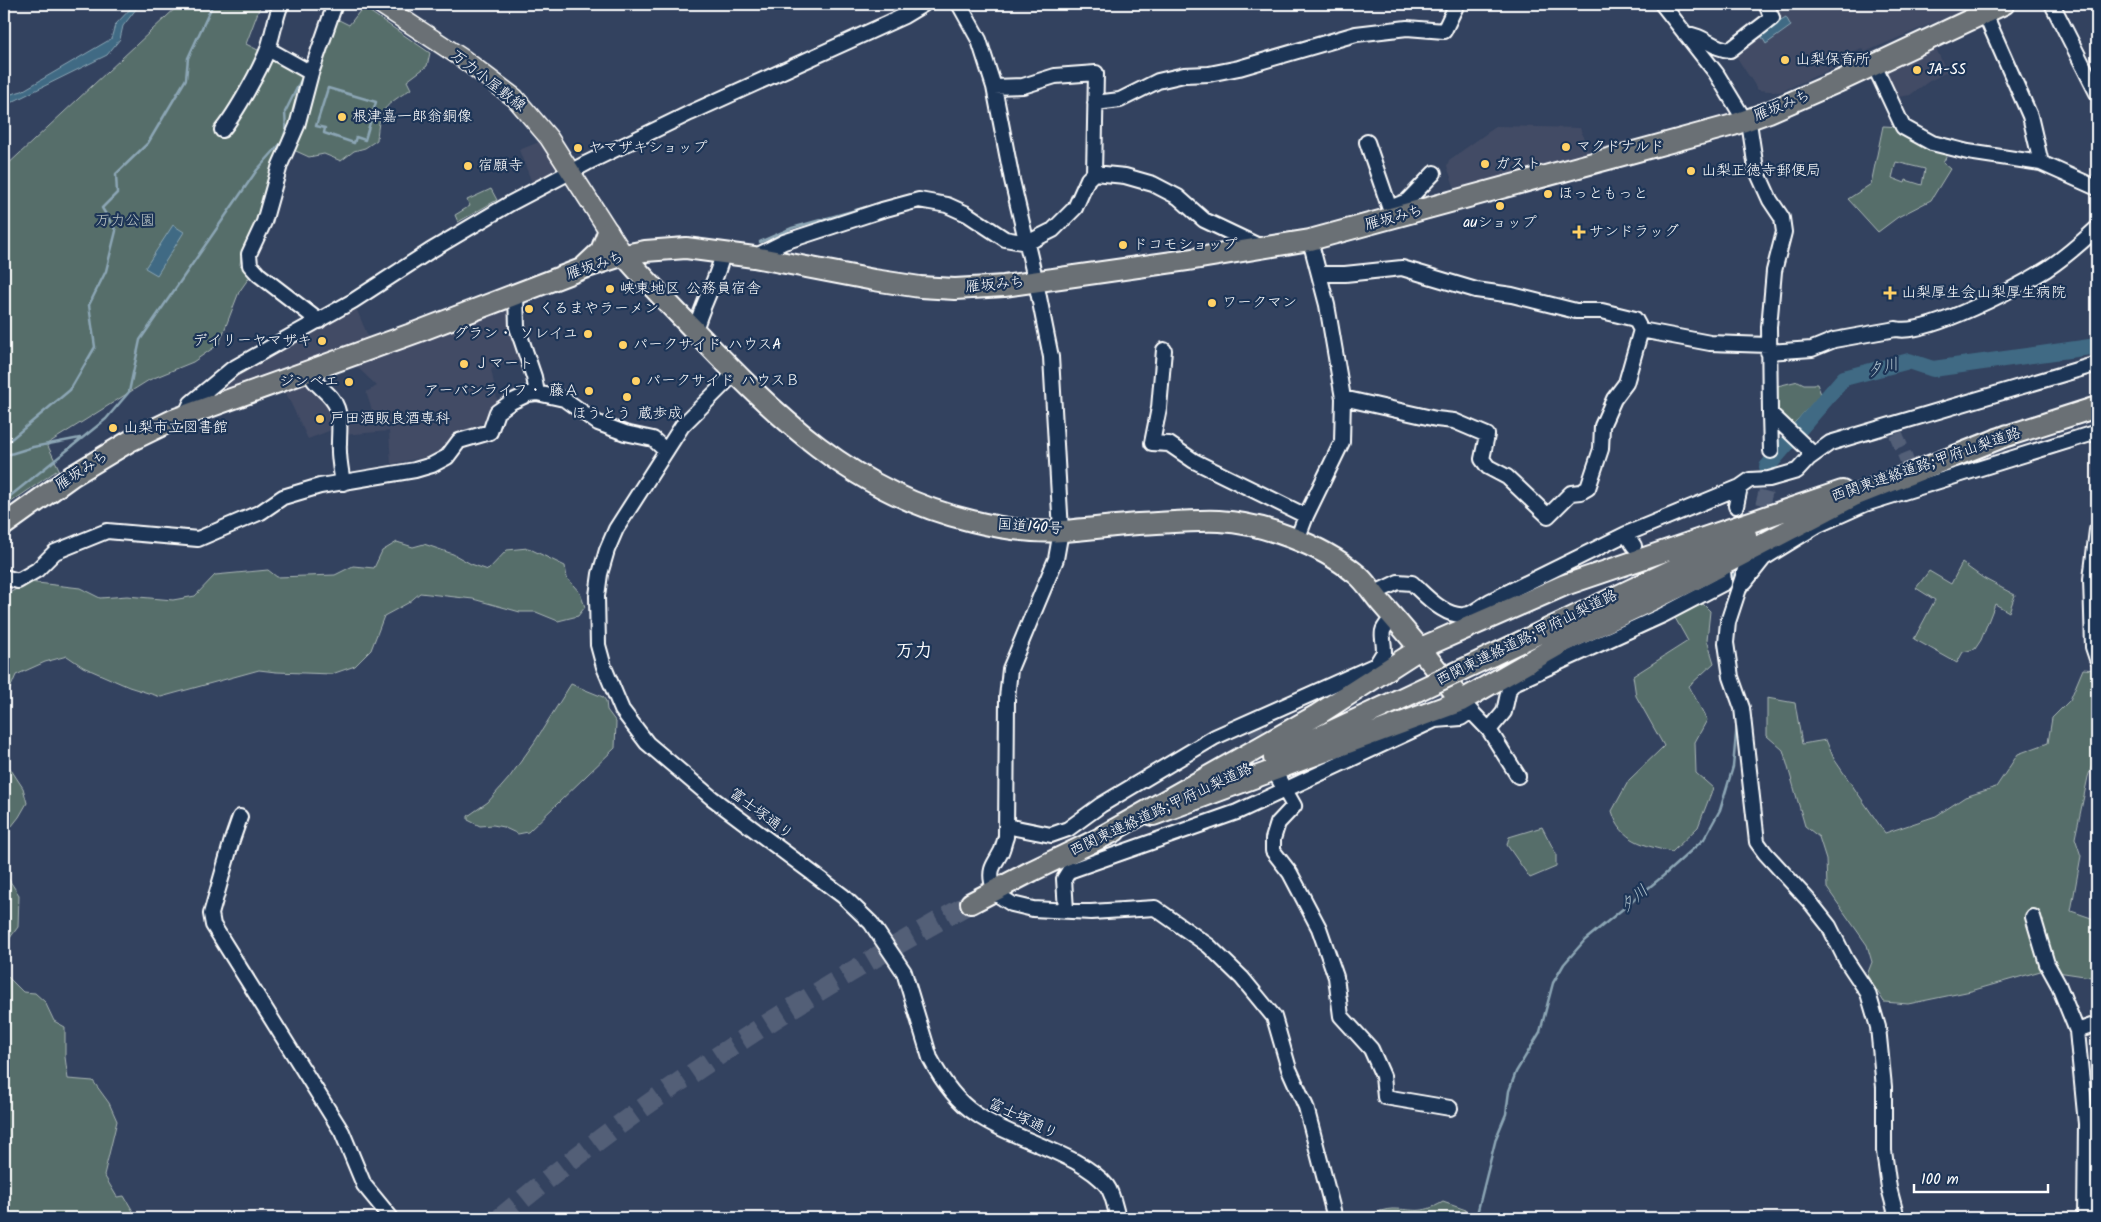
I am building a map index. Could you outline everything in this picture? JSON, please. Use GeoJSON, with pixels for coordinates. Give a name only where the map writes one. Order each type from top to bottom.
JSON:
{"type":"FeatureCollection","features":[{"type":"Feature","properties":{"kind":"highway","name":"雁坂みち"},"geometry":{"type":"LineString","coordinates":[[4,525],[72,476],[130,441],[185,416],[516,295],[584,268],[624,256],[686,248],[754,258],[874,280],[920,287],[955,289],[1036,282],[1310,240],[1391,213],[1590,165],[1745,120],[1776,109],[1985,14],[2003,4]]}},
{"type":"Feature","properties":{"kind":"highway"},"geometry":{"type":"LineString","coordinates":[[584,268],[601,251],[608,232]]}},
{"type":"Feature","properties":{"kind":"highway"},"geometry":{"type":"LineString","coordinates":[[650,285],[652,272],[656,265],[686,248]]}},
{"type":"Feature","properties":{"kind":"highway","name":"国道140号"},"geometry":{"type":"LineString","coordinates":[[624,256],[734,374],[787,423],[830,456],[880,487],[937,510],[972,521],[1008,528],[1061,531],[1133,524],[1220,521],[1257,527],[1297,540],[1329,555],[1357,574],[1372,594],[1421,648],[1466,706]]}},
{"type":"Feature","properties":{"kind":"highway","name":"西関東連絡道路;甲府山梨道路"},"geometry":{"type":"LineString","coordinates":[[971,903],[1103,836],[1396,701],[1780,519],[1860,485],[2097,406]]}},
{"type":"Feature","properties":{"kind":"highway"},"geometry":{"type":"LineString","coordinates":[[1153,814],[1466,706],[1562,643],[1692,581],[1854,496],[2008,435]]}},
{"type":"Feature","properties":{"kind":"highway"},"geometry":{"type":"LineString","coordinates":[[1103,836],[1317,715],[1421,648],[1565,585],[1860,485]]}},
{"type":"Feature","properties":{"kind":"main road","name":"万力小屋敷線"},"geometry":{"type":"LineString","coordinates":[[380,4],[462,58],[515,98],[540,124],[624,256]]}},
{"type":"Feature","properties":{"kind":"street"},"geometry":{"type":"LineString","coordinates":[[222,130],[233,117],[268,49],[281,4]]}},
{"type":"Feature","properties":{"kind":"street"},"geometry":{"type":"LineString","coordinates":[[319,320],[258,274],[250,265],[249,254],[264,222],[280,165],[297,126],[307,71],[335,4]]}},
{"type":"Feature","properties":{"kind":"street"},"geometry":{"type":"LineString","coordinates":[[185,416],[191,403],[232,369],[319,320],[511,202],[690,113],[896,20],[924,4]]}},
{"type":"Feature","properties":{"kind":"street"},"geometry":{"type":"LineString","coordinates":[[959,4],[979,40],[994,87],[1012,180],[1052,357],[1061,531],[1056,559],[1010,669],[1007,698],[1006,837],[1001,853],[993,863],[990,873],[992,882]]}},
{"type":"Feature","properties":{"kind":"street"},"geometry":{"type":"LineString","coordinates":[[1095,103],[1120,100],[1158,80],[1209,74],[1239,68],[1356,34],[1407,28],[1444,31],[1458,4]]}},
{"type":"Feature","properties":{"kind":"street"},"geometry":{"type":"LineString","coordinates":[[1662,4],[1716,73],[1745,120],[1750,129],[1756,169],[1770,200],[1782,218],[1784,232],[1774,271],[1768,348],[1771,451]]}},
{"type":"Feature","properties":{"kind":"street"},"geometry":{"type":"LineString","coordinates":[[1685,34],[1696,34],[1722,50],[1730,50],[1772,18],[1766,4]]}},
{"type":"Feature","properties":{"kind":"street"},"geometry":{"type":"LineString","coordinates":[[2052,4],[2097,93]]}},
{"type":"Feature","properties":{"kind":"street"},"geometry":{"type":"LineString","coordinates":[[1985,14],[2030,116],[2041,163]]}},
{"type":"Feature","properties":{"kind":"street"},"geometry":{"type":"LineString","coordinates":[[268,49],[307,71]]}},
{"type":"Feature","properties":{"kind":"street"},"geometry":{"type":"LineString","coordinates":[[1874,64],[1903,127],[1911,133],[1932,143],[1968,152],[2041,163],[2097,188]]}},
{"type":"Feature","properties":{"kind":"street"},"geometry":{"type":"LineString","coordinates":[[994,87],[1023,86],[1055,76],[1096,73],[1094,173]]}},
{"type":"Feature","properties":{"kind":"street"},"geometry":{"type":"LineString","coordinates":[[1367,142],[1391,213],[1407,201],[1434,173]]}},
{"type":"Feature","properties":{"kind":"street"},"geometry":{"type":"LineString","coordinates":[[754,258],[784,242],[919,200],[947,205],[967,214],[1006,239],[1027,243],[1052,230],[1075,208],[1088,178],[1094,173],[1125,176],[1153,184],[1178,197],[1204,220],[1264,248]]}},
{"type":"Feature","properties":{"kind":"street"},"geometry":{"type":"LineString","coordinates":[[1641,330],[1710,343],[1768,348],[1812,349],[1834,340],[1896,329],[1906,331],[1923,328],[1994,297],[2040,272],[2078,246],[2097,228]]}},
{"type":"Feature","properties":{"kind":"street"},"geometry":{"type":"LineString","coordinates":[[1297,540],[1306,516],[1342,442],[1343,398],[1320,274],[1310,240]]}},
{"type":"Feature","properties":{"kind":"street"},"geometry":{"type":"LineString","coordinates":[[694,331],[723,253]]}},
{"type":"Feature","properties":{"kind":"street"},"geometry":{"type":"LineString","coordinates":[[1320,274],[1345,274],[1402,268],[1476,290],[1512,295],[1576,312],[1602,311],[1636,319],[1641,330],[1626,383],[1614,399],[1602,426],[1601,450],[1588,488],[1581,492],[1571,493],[1548,516],[1507,477],[1488,467],[1482,459],[1487,435],[1454,421],[1436,419],[1343,398]]}},
{"type":"Feature","properties":{"kind":"street"},"geometry":{"type":"LineString","coordinates":[[516,295],[517,327],[534,377],[537,393]]}},
{"type":"Feature","properties":{"kind":"street"},"geometry":{"type":"LineString","coordinates":[[1164,350],[1159,408],[1152,443],[1169,444],[1194,460],[1306,516]]}},
{"type":"Feature","properties":{"kind":"street"},"geometry":{"type":"LineString","coordinates":[[1372,594],[1398,582],[1412,582],[1433,602],[1451,614],[1469,614],[1490,600],[1626,534],[1744,483],[1769,480],[1797,471],[1809,458],[1830,443],[1894,429],[2097,364]]}},
{"type":"Feature","properties":{"kind":"street"},"geometry":{"type":"LineString","coordinates":[[309,371],[318,384],[332,397],[338,409],[340,427],[339,458],[342,483]]}},
{"type":"Feature","properties":{"kind":"street","name":"富士塚通り"},"geometry":{"type":"LineString","coordinates":[[734,374],[682,426],[616,529],[607,550],[600,574],[597,596],[598,645],[607,676],[622,710],[647,743],[712,798],[843,896],[872,923],[904,972],[933,1064],[961,1102],[974,1114],[1002,1130],[1090,1170],[1107,1186],[1118,1218]]}},
{"type":"Feature","properties":{"kind":"street"},"geometry":{"type":"LineString","coordinates":[[4,577],[18,580],[37,570],[55,552],[107,531],[198,538],[261,512],[283,497],[432,465],[447,456],[459,441],[490,432],[497,412],[511,402],[528,394],[537,393],[564,399],[598,423],[625,433],[653,439],[666,451]]}},
{"type":"Feature","properties":{"kind":"street"},"geometry":{"type":"LineString","coordinates":[[1770,413],[1809,450],[1809,458]]}},
{"type":"Feature","properties":{"kind":"street"},"geometry":{"type":"LineString","coordinates":[[1739,591],[1764,558],[1818,525],[1865,504],[1916,485],[2097,432]]}},
{"type":"Feature","properties":{"kind":"street"},"geometry":{"type":"LineString","coordinates":[[1736,506],[1744,483]]}},
{"type":"Feature","properties":{"kind":"street"},"geometry":{"type":"LineString","coordinates":[[2097,530],[2093,646],[2097,659]]}},
{"type":"Feature","properties":{"kind":"street"},"geometry":{"type":"LineString","coordinates":[[1626,534],[1634,546]]}},
{"type":"Feature","properties":{"kind":"street"},"geometry":{"type":"LineString","coordinates":[[1747,564],[1728,622],[1726,642],[1731,676],[1742,708],[1757,842],[1829,926],[1846,960],[1868,993],[1878,1027],[1884,1087],[1884,1151],[1897,1218]]}},
{"type":"Feature","properties":{"kind":"street"},"geometry":{"type":"LineString","coordinates":[[1489,730],[1504,712],[1509,689],[1514,683],[1724,584],[1723,570]]}},
{"type":"Feature","properties":{"kind":"street"},"geometry":{"type":"LineString","coordinates":[[1006,826],[1051,835],[1068,829],[1101,805],[1215,737],[1376,665],[1384,652],[1381,636],[1382,629],[1393,617]]}},
{"type":"Feature","properties":{"kind":"street"},"geometry":{"type":"LineString","coordinates":[[1066,910],[1064,879],[1069,871],[1237,812],[1435,720],[1461,718],[1466,706],[1489,730],[1518,776]]}},
{"type":"Feature","properties":{"kind":"street"},"geometry":{"type":"LineString","coordinates":[[1277,776],[1294,806],[1278,823],[1273,839],[1273,851],[1290,872],[1319,928],[1336,977],[1341,1016],[1371,1049],[1383,1076],[1385,1097],[1450,1108]]}},
{"type":"Feature","properties":{"kind":"street"},"geometry":{"type":"LineString","coordinates":[[240,817],[211,914],[213,925],[342,1132],[364,1185],[391,1218]]}},
{"type":"Feature","properties":{"kind":"street"},"geometry":{"type":"LineString","coordinates":[[998,895],[1012,904],[1033,909],[1091,912],[1156,908],[1209,946],[1242,978],[1274,1017],[1289,1069],[1306,1107],[1335,1218]]}},
{"type":"Feature","properties":{"kind":"street"},"geometry":{"type":"LineString","coordinates":[[2032,917],[2047,964],[2058,984],[2077,1031],[2092,1189],[2084,1193],[2085,1218]]}},
{"type":"Feature","properties":{"kind":"street"},"geometry":{"type":"LineString","coordinates":[[2077,1031],[2097,1024]]}},
{"type":"Feature","properties":{"kind":"shaded area"},"geometry":{"type":"Polygon","coordinates":[[[135,4],[140,4],[123,26],[120,39],[107,55],[4,106],[4,96],[22,91],[111,39],[115,25],[135,4]]]}},
{"type":"Feature","properties":{"kind":"shaded area"},"geometry":{"type":"Polygon","coordinates":[[[1766,4],[2003,4],[1977,17],[1966,9],[1865,52],[1862,48],[1855,51],[1858,57],[1780,92],[1758,90],[1732,50],[1774,21],[1766,4]]]}},
{"type":"Feature","properties":{"kind":"shaded area"},"geometry":{"type":"Polygon","coordinates":[[[1786,17],[1791,26],[1766,44],[1759,32],[1786,17]]]}},
{"type":"Feature","properties":{"kind":"shaded area"},"geometry":{"type":"Polygon","coordinates":[[[1931,38],[1947,72],[1928,82],[1910,95],[1892,98],[1874,65],[1931,38]]]}},
{"type":"Feature","properties":{"kind":"shaded area"},"geometry":{"type":"Polygon","coordinates":[[[1497,126],[1580,128],[1593,164],[1459,200],[1447,166],[1449,160],[1497,126]]]}},
{"type":"Feature","properties":{"kind":"shaded area"},"geometry":{"type":"Polygon","coordinates":[[[549,138],[571,171],[535,190],[519,150],[549,138]]]}},
{"type":"Feature","properties":{"kind":"shaded area"},"geometry":{"type":"Polygon","coordinates":[[[173,225],[184,232],[157,275],[145,268],[173,225]]]}},
{"type":"Feature","properties":{"kind":"shaded area"},"geometry":{"type":"Polygon","coordinates":[[[515,300],[527,358],[491,369],[498,404],[490,408],[485,423],[458,432],[443,449],[432,456],[391,464],[389,431],[343,435],[342,426],[374,416],[366,392],[377,386],[352,362],[515,300]]]}},
{"type":"Feature","properties":{"kind":"shaded area"},"geometry":{"type":"Polygon","coordinates":[[[353,301],[373,348],[191,403],[353,301]]]}},
{"type":"Feature","properties":{"kind":"shaded area"},"geometry":{"type":"Polygon","coordinates":[[[308,378],[329,397],[339,427],[308,439],[282,385],[308,378]]]}},
{"type":"Feature","properties":{"kind":"green space","name":"万力公園"},"geometry":{"type":"Polygon","coordinates":[[[180,4],[261,4],[246,44],[307,75],[333,17],[349,25],[363,7],[430,53],[427,66],[407,81],[411,89],[389,104],[385,109],[380,121],[377,140],[365,148],[354,151],[341,161],[324,154],[309,157],[285,146],[255,230],[241,257],[240,265],[251,275],[239,292],[219,344],[193,362],[149,380],[47,444],[59,469],[4,507],[4,168],[180,4]]]}},
{"type":"Feature","properties":{"kind":"green space"},"geometry":{"type":"Polygon","coordinates":[[[1883,126],[1903,127],[1951,148],[1943,163],[1950,169],[1931,200],[1898,217],[1878,232],[1848,199],[1871,184],[1883,126]],[[1896,162],[1892,178],[1905,183],[1906,180],[1922,185],[1925,169],[1896,162]]]}},
{"type":"Feature","properties":{"kind":"green space"},"geometry":{"type":"Polygon","coordinates":[[[491,189],[497,200],[458,222],[455,215],[470,206],[467,200],[491,189]]]}},
{"type":"Feature","properties":{"kind":"green space"},"geometry":{"type":"Polygon","coordinates":[[[1798,381],[1804,384],[1817,384],[1821,394],[1788,430],[1770,413],[1769,388],[1798,381]]]}},
{"type":"Feature","properties":{"kind":"green space"},"geometry":{"type":"Polygon","coordinates":[[[397,542],[413,547],[424,544],[453,554],[471,564],[488,570],[507,550],[528,548],[565,566],[567,578],[580,593],[585,607],[578,616],[558,621],[536,612],[520,612],[473,599],[420,593],[408,603],[384,616],[371,650],[355,666],[332,674],[259,670],[161,697],[129,687],[83,667],[67,656],[45,662],[16,675],[10,689],[4,692],[4,599],[11,592],[29,582],[80,588],[100,598],[127,596],[173,600],[195,596],[215,575],[268,570],[277,577],[335,575],[353,566],[374,568],[382,551],[397,542]]]}},
{"type":"Feature","properties":{"kind":"green space"},"geometry":{"type":"Polygon","coordinates":[[[1962,563],[1983,578],[2015,595],[2009,612],[1995,604],[1981,640],[1975,649],[1963,652],[1957,663],[1914,639],[1935,600],[1916,588],[1929,571],[1951,584],[1962,563]]]}},
{"type":"Feature","properties":{"kind":"green space"},"geometry":{"type":"Polygon","coordinates":[[[1703,604],[1710,611],[1707,640],[1714,663],[1689,686],[1707,720],[1695,742],[1696,773],[1713,788],[1698,827],[1672,852],[1643,844],[1628,836],[1621,830],[1612,811],[1629,780],[1664,746],[1636,696],[1633,676],[1688,641],[1674,616],[1703,604]]]}},
{"type":"Feature","properties":{"kind":"green space"},"geometry":{"type":"Polygon","coordinates":[[[2083,669],[2097,670],[2097,762],[2093,762],[2088,777],[2075,838],[2081,856],[2071,911],[2097,920],[2097,970],[2091,977],[2044,970],[1971,991],[1908,1004],[1884,1002],[1867,975],[1872,962],[1867,945],[1827,888],[1826,859],[1819,837],[1805,826],[1783,750],[1767,736],[1767,698],[1795,703],[1802,744],[1826,740],[1834,759],[1885,833],[1936,816],[1965,797],[1996,787],[2018,754],[2048,743],[2052,718],[2070,700],[2083,669]]]}},
{"type":"Feature","properties":{"kind":"green space"},"geometry":{"type":"Polygon","coordinates":[[[571,684],[603,697],[606,701],[607,710],[616,722],[615,748],[528,832],[518,834],[503,827],[493,825],[480,826],[468,820],[468,816],[488,802],[509,778],[534,743],[571,684]]]}},
{"type":"Feature","properties":{"kind":"green space"},"geometry":{"type":"Polygon","coordinates":[[[4,759],[23,788],[27,803],[4,836],[4,759]]]}},
{"type":"Feature","properties":{"kind":"green space"},"geometry":{"type":"Polygon","coordinates":[[[1542,827],[1556,854],[1556,867],[1530,878],[1507,845],[1509,837],[1542,827]]]}},
{"type":"Feature","properties":{"kind":"green space"},"geometry":{"type":"Polygon","coordinates":[[[4,872],[19,895],[18,927],[4,946],[4,872]]]}},
{"type":"Feature","properties":{"kind":"green space"},"geometry":{"type":"Polygon","coordinates":[[[4,973],[23,992],[35,993],[45,1002],[54,1021],[65,1027],[65,1057],[68,1079],[93,1081],[109,1103],[117,1121],[104,1175],[117,1197],[124,1196],[137,1218],[9,1218],[4,1211],[4,973]]]}},
{"type":"Feature","properties":{"kind":"green space"},"geometry":{"type":"Polygon","coordinates":[[[1443,1202],[1466,1210],[1462,1218],[1372,1218],[1372,1213],[1385,1210],[1423,1210],[1443,1202]]]}},
{"type":"Feature","properties":{"kind":"waterway"},"geometry":{"type":"LineString","coordinates":[[4,445],[70,390],[95,347],[89,305],[106,271],[116,231],[102,208],[117,193],[116,174],[148,143],[186,79],[188,58],[213,4]]}},
{"type":"Feature","properties":{"kind":"waterway"},"geometry":{"type":"LineString","coordinates":[[311,53],[327,4]]}},
{"type":"Feature","properties":{"kind":"waterway"},"geometry":{"type":"LineString","coordinates":[[4,501],[106,419],[129,392],[140,340],[257,170],[282,142],[286,130],[285,112],[304,74]]}},
{"type":"Feature","properties":{"kind":"waterway"},"geometry":{"type":"LineString","coordinates":[[328,88],[376,102],[365,140],[356,137],[354,143],[324,133],[325,128],[316,126],[328,88]]}},
{"type":"Feature","properties":{"kind":"waterway"},"geometry":{"type":"LineString","coordinates":[[760,242],[792,228],[877,204]]}},
{"type":"Feature","properties":{"kind":"waterway","name":"夕川"},"geometry":{"type":"LineString","coordinates":[[1767,467],[1844,378],[1909,361],[1933,369],[2097,346]]}},
{"type":"Feature","properties":{"kind":"waterway"},"geometry":{"type":"LineString","coordinates":[[4,456],[33,447],[80,438]]}},
{"type":"Feature","properties":{"kind":"waterway","name":"夕川"},"geometry":{"type":"LineString","coordinates":[[1728,600],[1734,574]]}},
{"type":"Feature","properties":{"kind":"waterway","name":"夕川"},"geometry":{"type":"LineString","coordinates":[[1476,1218],[1496,1138],[1506,1114],[1509,1091],[1516,1072],[1540,1032],[1553,983],[1564,964],[1585,940],[1663,876],[1704,839],[1720,810],[1733,767],[1737,723]]}},
{"type":"Feature","properties":{"kind":"tunnel"},"geometry":{"type":"LineString","coordinates":[[1896,434],[1915,481]]}},
{"type":"Feature","properties":{"kind":"tunnel"},"geometry":{"type":"LineString","coordinates":[[1757,525],[1769,479]]}},
{"type":"Feature","properties":{"kind":"tunnel"},"geometry":{"type":"LineString","coordinates":[[1637,551],[1660,610]]}},
{"type":"Feature","properties":{"kind":"tunnel"},"geometry":{"type":"LineString","coordinates":[[1252,721],[1266,752]]}},
{"type":"Feature","properties":{"kind":"tunnel"},"geometry":{"type":"LineString","coordinates":[[500,1218],[555,1173],[669,1089],[728,1049],[848,974],[971,903]]}},
{"type":"Feature","properties":{"kind":"place","name":"山梨保育所"},"geometry":{"type":"Point","coordinates":[1785,60]}},
{"type":"Feature","properties":{"kind":"place","name":"JA-SS"},"geometry":{"type":"Point","coordinates":[1917,70]}},
{"type":"Feature","properties":{"kind":"place","name":"根津嘉一郎翁銅像"},"geometry":{"type":"Point","coordinates":[342,117]}},
{"type":"Feature","properties":{"kind":"place","name":"マクドナルド"},"geometry":{"type":"Point","coordinates":[1566,147]}},
{"type":"Feature","properties":{"kind":"place","name":"ヤマザキショップ"},"geometry":{"type":"Point","coordinates":[578,148]}},
{"type":"Feature","properties":{"kind":"place","name":"ガスト"},"geometry":{"type":"Point","coordinates":[1485,164]}},
{"type":"Feature","properties":{"kind":"place","name":"宿願寺"},"geometry":{"type":"Point","coordinates":[468,166]}},
{"type":"Feature","properties":{"kind":"place","name":"山梨正徳寺郵便局"},"geometry":{"type":"Point","coordinates":[1691,171]}},
{"type":"Feature","properties":{"kind":"place","name":"ほっともっと"},"geometry":{"type":"Point","coordinates":[1548,194]}},
{"type":"Feature","properties":{"kind":"place","name":"auショップ"},"geometry":{"type":"Point","coordinates":[1500,206]}},
{"type":"Feature","properties":{"kind":"place","name":"サンドラッグ"},"geometry":{"type":"Point","coordinates":[1579,232]}},
{"type":"Feature","properties":{"kind":"place","name":"ドコモショップ"},"geometry":{"type":"Point","coordinates":[1123,245]}},
{"type":"Feature","properties":{"kind":"place","name":"峡東地区 公務員宿舎"},"geometry":{"type":"Point","coordinates":[610,289]}},
{"type":"Feature","properties":{"kind":"place","name":"山梨厚生会山梨厚生病院"},"geometry":{"type":"Point","coordinates":[1890,293]}},
{"type":"Feature","properties":{"kind":"place","name":"ワークマン"},"geometry":{"type":"Point","coordinates":[1212,303]}},
{"type":"Feature","properties":{"kind":"place","name":"くるまやラーメン"},"geometry":{"type":"Point","coordinates":[529,309]}},
{"type":"Feature","properties":{"kind":"place","name":"グラン・ ソレイユ"},"geometry":{"type":"Point","coordinates":[588,334]}},
{"type":"Feature","properties":{"kind":"place","name":"デイリーヤマザキ"},"geometry":{"type":"Point","coordinates":[322,341]}},
{"type":"Feature","properties":{"kind":"place","name":"パークサイド ハウスA"},"geometry":{"type":"Point","coordinates":[623,345]}},
{"type":"Feature","properties":{"kind":"place","name":"Ｊマート"},"geometry":{"type":"Point","coordinates":[464,364]}},
{"type":"Feature","properties":{"kind":"place","name":"パークサイド ハウスＢ"},"geometry":{"type":"Point","coordinates":[636,381]}},
{"type":"Feature","properties":{"kind":"place","name":"ジンベエ"},"geometry":{"type":"Point","coordinates":[349,382]}},
{"type":"Feature","properties":{"kind":"place","name":"アーバンライフ・ 藤Ａ"},"geometry":{"type":"Point","coordinates":[589,391]}},
{"type":"Feature","properties":{"kind":"place","name":"ほうとう 蔵歩成"},"geometry":{"type":"Point","coordinates":[627,397]}},
{"type":"Feature","properties":{"kind":"place","name":"戸田酒販良酒専科"},"geometry":{"type":"Point","coordinates":[320,419]}},
{"type":"Feature","properties":{"kind":"place","name":"山梨市立図書館"},"geometry":{"type":"Point","coordinates":[113,428]}},
{"type":"Feature","properties":{"kind":"district","name":"万力"},"geometry":{"type":"Point","coordinates":[914,651]}}]}
